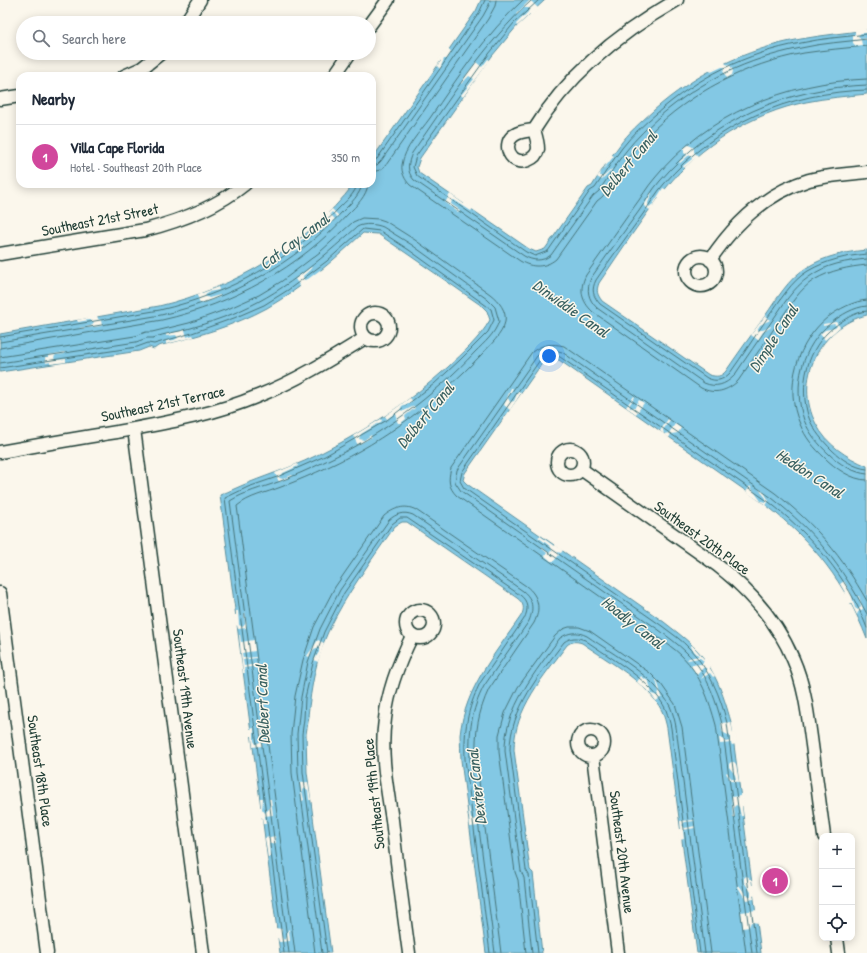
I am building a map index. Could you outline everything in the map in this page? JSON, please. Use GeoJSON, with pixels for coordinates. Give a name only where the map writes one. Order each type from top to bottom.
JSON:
{"type":"FeatureCollection","features":[{"type":"Feature","properties":{"kind":"street"},"geometry":{"type":"LineString","coordinates":[[189,16],[200,0]]}},
{"type":"Feature","properties":{"kind":"street"},"geometry":{"type":"LineString","coordinates":[[376,16],[388,0]]}},
{"type":"Feature","properties":{"kind":"street"},"geometry":{"type":"LineString","coordinates":[[534,130],[563,91],[599,54],[639,23],[677,0]]}},
{"type":"Feature","properties":{"kind":"street"},"geometry":{"type":"LineString","coordinates":[[133,72],[142,68],[152,60]]}},
{"type":"Feature","properties":{"kind":"street"},"geometry":{"type":"LineString","coordinates":[[337,72],[345,60]]}},
{"type":"Feature","properties":{"kind":"street"},"geometry":{"type":"LineString","coordinates":[[0,99],[16,97]]}},
{"type":"Feature","properties":{"kind":"street"},"geometry":{"type":"LineString","coordinates":[[710,260],[736,226],[755,208],[767,200],[808,181],[832,176],[867,172]]}},
{"type":"Feature","properties":{"kind":"street","name":"Southeast 21st Street"},"geometry":{"type":"LineString","coordinates":[[0,254],[160,226],[203,209],[230,195],[240,188]]}},
{"type":"Feature","properties":{"kind":"street","name":"Southeast 21st Terrace"},"geometry":{"type":"LineString","coordinates":[[0,452],[208,413],[257,397],[298,378],[365,338]]}},
{"type":"Feature","properties":{"kind":"street","name":"Southeast 19th Avenue"},"geometry":{"type":"LineString","coordinates":[[134,428],[203,953]]}},
{"type":"Feature","properties":{"kind":"street","name":"Southeast 20th Place"},"geometry":{"type":"LineString","coordinates":[[581,469],[736,580],[766,613],[778,629],[793,659],[798,673],[809,720],[824,833]]}},
{"type":"Feature","properties":{"kind":"street","name":"Southeast 18th Place"},"geometry":{"type":"LineString","coordinates":[[0,593],[48,953]]}},
{"type":"Feature","properties":{"kind":"street","name":"Southeast 19th Place"},"geometry":{"type":"LineString","coordinates":[[409,953],[386,778],[383,742],[384,719],[389,693],[398,666],[412,636]]}},
{"type":"Feature","properties":{"kind":"street","name":"Southeast 20th Avenue"},"geometry":{"type":"LineString","coordinates":[[593,756],[618,953]]}},
{"type":"Feature","properties":{"kind":"street"},"geometry":{"type":"LineString","coordinates":[[837,941],[839,953]]}},
{"type":"Feature","properties":{"kind":"water"},"geometry":{"type":"Polygon","coordinates":[[[481,0],[545,0],[517,26],[492,56],[420,158],[417,167],[419,173],[529,249],[536,252],[545,249],[626,137],[653,111],[686,86],[722,65],[760,49],[801,39],[867,30],[867,94],[821,99],[786,107],[747,123],[711,145],[680,172],[657,199],[599,283],[597,290],[602,301],[709,375],[719,376],[726,371],[783,290],[794,278],[806,268],[820,260],[843,253],[867,250],[867,315],[850,321],[836,330],[824,343],[815,357],[810,373],[808,390],[810,407],[820,431],[838,450],[867,466],[867,639],[849,599],[838,582],[813,549],[783,519],[766,505],[559,360],[549,359],[543,362],[465,473],[463,480],[664,622],[690,643],[707,663],[717,681],[731,722],[761,953],[697,953],[667,728],[662,711],[647,691],[626,673],[582,643],[576,642],[567,645],[540,681],[525,707],[515,735],[514,750],[530,870],[533,873],[542,953],[486,953],[461,760],[460,735],[468,702],[475,687],[492,658],[521,616],[523,606],[517,598],[407,522],[402,522],[395,526],[359,578],[335,618],[320,652],[311,695],[306,734],[307,772],[331,953],[280,953],[220,495],[314,457],[357,434],[404,403],[448,367],[471,345],[486,327],[490,320],[487,311],[482,306],[378,234],[363,233],[329,263],[280,300],[267,308],[228,326],[158,346],[154,349],[149,347],[139,351],[0,372],[0,334],[159,306],[215,288],[267,262],[291,245],[314,227],[351,188],[376,188],[376,153],[476,11],[481,0]]]}},
{"type":"Feature","properties":{"kind":"pier"},"geometry":{"type":"Polygon","coordinates":[[[530,0],[539,9],[532,15],[530,14],[517,26],[516,24],[528,12],[529,8],[524,8],[517,15],[516,14],[530,0]]]}},
{"type":"Feature","properties":{"kind":"pier"},"geometry":{"type":"Polygon","coordinates":[[[855,30],[867,30],[867,33],[861,33],[858,36],[861,39],[867,38],[867,40],[861,40],[862,45],[856,46],[853,43],[855,30]]]}},
{"type":"Feature","properties":{"kind":"pier"},"geometry":{"type":"Polygon","coordinates":[[[447,48],[451,53],[447,59],[444,59],[440,69],[437,66],[441,61],[439,59],[447,48]]]}},
{"type":"Feature","properties":{"kind":"pier"},"geometry":{"type":"Polygon","coordinates":[[[488,59],[490,60],[463,97],[461,95],[474,79],[469,76],[461,84],[461,82],[476,62],[482,67],[488,59]]]}},
{"type":"Feature","properties":{"kind":"pier"},"geometry":{"type":"Polygon","coordinates":[[[724,61],[726,64],[730,65],[733,71],[732,75],[727,78],[723,71],[725,67],[711,72],[710,70],[724,61]]]}},
{"type":"Feature","properties":{"kind":"pier"},"geometry":{"type":"Polygon","coordinates":[[[688,145],[694,148],[694,152],[698,156],[684,168],[683,166],[692,159],[691,155],[680,163],[679,162],[687,155],[684,153],[684,148],[688,145]]]}},
{"type":"Feature","properties":{"kind":"pier"},"geometry":{"type":"Polygon","coordinates":[[[610,154],[614,156],[601,172],[600,176],[604,176],[612,170],[602,180],[597,177],[606,165],[604,163],[610,154]]]}},
{"type":"Feature","properties":{"kind":"pier"},"geometry":{"type":"Polygon","coordinates":[[[663,188],[667,190],[661,198],[659,197],[650,210],[644,206],[651,193],[648,203],[649,207],[653,204],[663,188]]]}},
{"type":"Feature","properties":{"kind":"pier"},"geometry":{"type":"Polygon","coordinates":[[[450,194],[464,204],[465,202],[473,208],[471,211],[454,200],[452,200],[451,204],[460,210],[458,212],[445,203],[450,194]]]}},
{"type":"Feature","properties":{"kind":"pier"},"geometry":{"type":"Polygon","coordinates":[[[332,209],[339,216],[337,217],[332,212],[330,214],[335,219],[324,230],[323,229],[330,222],[329,218],[326,218],[315,229],[313,228],[321,217],[323,218],[332,209]]]}},
{"type":"Feature","properties":{"kind":"pier"},"geometry":{"type":"Polygon","coordinates":[[[304,236],[305,238],[294,244],[291,248],[295,250],[303,245],[303,247],[284,256],[281,250],[289,245],[290,246],[304,236]]]}},
{"type":"Feature","properties":{"kind":"pier"},"geometry":{"type":"Polygon","coordinates":[[[311,267],[312,268],[303,276],[304,280],[308,279],[320,270],[322,272],[301,288],[295,279],[311,267]]]}},
{"type":"Feature","properties":{"kind":"pier"},"geometry":{"type":"Polygon","coordinates":[[[218,287],[219,290],[208,292],[205,296],[209,298],[220,295],[220,297],[200,304],[197,295],[218,287]]]}},
{"type":"Feature","properties":{"kind":"pier"},"geometry":{"type":"Polygon","coordinates":[[[97,315],[98,319],[101,320],[102,326],[79,329],[91,326],[94,322],[89,320],[78,322],[77,320],[88,318],[88,316],[97,315]]]}},
{"type":"Feature","properties":{"kind":"pier"},"geometry":{"type":"Polygon","coordinates":[[[765,316],[770,320],[760,325],[757,330],[763,330],[771,327],[763,332],[758,340],[751,335],[765,316]]]}},
{"type":"Feature","properties":{"kind":"pier"},"geometry":{"type":"Polygon","coordinates":[[[836,322],[840,327],[825,340],[820,334],[825,330],[835,328],[837,326],[834,324],[823,326],[823,324],[836,322]]]}},
{"type":"Feature","properties":{"kind":"pier"},"geometry":{"type":"Polygon","coordinates":[[[185,330],[187,337],[193,335],[194,337],[166,344],[166,341],[178,338],[176,335],[166,336],[166,334],[185,330]]]}},
{"type":"Feature","properties":{"kind":"pier"},"geometry":{"type":"Polygon","coordinates":[[[65,352],[65,354],[56,355],[54,357],[55,360],[66,359],[66,362],[46,363],[45,357],[49,357],[48,355],[65,352]]]}},
{"type":"Feature","properties":{"kind":"pier"},"geometry":{"type":"Polygon","coordinates":[[[511,388],[513,388],[508,398],[510,402],[514,401],[518,391],[521,393],[510,410],[504,405],[511,388]]]}},
{"type":"Feature","properties":{"kind":"pier"},"geometry":{"type":"Polygon","coordinates":[[[634,396],[635,397],[630,404],[630,408],[635,407],[639,400],[644,403],[636,414],[626,407],[634,396]]]}},
{"type":"Feature","properties":{"kind":"pier"},"geometry":{"type":"Polygon","coordinates":[[[410,398],[413,401],[402,406],[400,410],[404,411],[414,406],[415,408],[405,416],[406,419],[401,423],[398,423],[395,413],[387,419],[385,416],[410,398]]]}},
{"type":"Feature","properties":{"kind":"pier"},"geometry":{"type":"Polygon","coordinates":[[[381,419],[382,421],[361,434],[359,439],[364,440],[371,435],[372,437],[358,445],[353,436],[381,419]]]}},
{"type":"Feature","properties":{"kind":"pier"},"geometry":{"type":"Polygon","coordinates":[[[668,419],[670,420],[663,430],[664,434],[669,433],[675,424],[681,428],[678,433],[671,434],[669,438],[660,431],[668,419]]]}},
{"type":"Feature","properties":{"kind":"pier"},"geometry":{"type":"Polygon","coordinates":[[[297,464],[298,466],[281,474],[279,478],[283,479],[292,475],[293,476],[279,482],[275,473],[297,464]]]}},
{"type":"Feature","properties":{"kind":"pier"},"geometry":{"type":"Polygon","coordinates":[[[750,486],[761,501],[766,502],[766,498],[758,488],[764,492],[769,501],[766,505],[746,492],[750,486]]]}},
{"type":"Feature","properties":{"kind":"pier"},"geometry":{"type":"Polygon","coordinates":[[[540,536],[554,546],[555,545],[563,550],[561,553],[558,552],[559,555],[554,561],[551,561],[545,556],[547,553],[541,548],[542,547],[548,552],[552,551],[551,547],[538,537],[540,536]]]}},
{"type":"Feature","properties":{"kind":"pier"},"geometry":{"type":"Polygon","coordinates":[[[844,581],[851,593],[855,608],[858,610],[861,606],[859,596],[863,609],[858,612],[857,615],[851,603],[849,604],[844,596],[846,594],[840,584],[844,581]]]}},
{"type":"Feature","properties":{"kind":"pier"},"geometry":{"type":"Polygon","coordinates":[[[236,611],[238,611],[239,625],[243,627],[245,624],[245,611],[247,628],[238,629],[237,625],[236,626],[234,615],[236,615],[236,611]]]}},
{"type":"Feature","properties":{"kind":"pier"},"geometry":{"type":"Polygon","coordinates":[[[239,635],[241,642],[254,640],[255,651],[242,653],[243,658],[256,658],[243,660],[244,666],[258,664],[258,666],[244,668],[245,673],[243,673],[239,635]]]}},
{"type":"Feature","properties":{"kind":"pier"},"geometry":{"type":"Polygon","coordinates":[[[318,640],[324,643],[318,662],[314,660],[319,652],[319,647],[314,649],[309,657],[307,656],[318,640]]]}},
{"type":"Feature","properties":{"kind":"pier"},"geometry":{"type":"Polygon","coordinates":[[[692,645],[704,659],[706,658],[711,666],[709,667],[715,676],[713,677],[710,673],[701,679],[707,671],[706,668],[703,668],[697,675],[690,665],[701,664],[704,661],[700,658],[687,660],[689,658],[699,656],[690,647],[692,645]]]}},
{"type":"Feature","properties":{"kind":"pier"},"geometry":{"type":"Polygon","coordinates":[[[641,676],[649,682],[652,694],[657,696],[659,692],[657,680],[662,697],[656,701],[650,693],[637,682],[641,676]]]}},
{"type":"Feature","properties":{"kind":"pier"},"geometry":{"type":"Polygon","coordinates":[[[731,722],[733,734],[735,734],[736,744],[720,744],[719,737],[726,742],[730,741],[730,736],[722,732],[721,723],[731,722]]]}},
{"type":"Feature","properties":{"kind":"pier"},"geometry":{"type":"Polygon","coordinates":[[[254,728],[254,741],[256,744],[260,742],[260,730],[262,730],[262,746],[253,747],[252,736],[250,736],[249,729],[254,728]]]}},
{"type":"Feature","properties":{"kind":"pier"},"geometry":{"type":"Polygon","coordinates":[[[731,762],[736,764],[739,782],[731,781],[726,773],[727,772],[732,779],[736,779],[729,767],[731,762]]]}},
{"type":"Feature","properties":{"kind":"pier"},"geometry":{"type":"Polygon","coordinates":[[[308,782],[311,800],[309,800],[308,790],[305,788],[302,791],[304,800],[302,801],[300,783],[308,782]]]}},
{"type":"Feature","properties":{"kind":"pier"},"geometry":{"type":"Polygon","coordinates":[[[740,794],[742,794],[744,806],[742,806],[743,816],[741,816],[739,807],[736,805],[734,807],[735,817],[733,817],[731,797],[740,796],[740,794]]]}},
{"type":"Feature","properties":{"kind":"pier"},"geometry":{"type":"Polygon","coordinates":[[[260,798],[263,798],[262,809],[265,813],[269,809],[269,799],[271,799],[273,815],[265,816],[266,824],[263,824],[261,817],[259,807],[261,807],[260,798]]]}},
{"type":"Feature","properties":{"kind":"pier"},"geometry":{"type":"Polygon","coordinates":[[[477,806],[479,826],[470,827],[468,808],[469,807],[471,818],[475,820],[475,807],[477,806]]]}},
{"type":"Feature","properties":{"kind":"pier"},"geometry":{"type":"Polygon","coordinates":[[[680,821],[695,821],[685,822],[682,825],[685,828],[695,826],[695,828],[683,830],[684,839],[680,840],[680,821]]]}},
{"type":"Feature","properties":{"kind":"pier"},"geometry":{"type":"Polygon","coordinates":[[[275,836],[276,843],[269,844],[270,858],[268,858],[265,838],[275,836]]]}},
{"type":"Feature","properties":{"kind":"pier"},"geometry":{"type":"Polygon","coordinates":[[[746,876],[751,879],[752,885],[754,885],[754,899],[746,900],[738,887],[739,885],[746,895],[751,896],[751,892],[744,882],[744,878],[746,876]]]}},
{"type":"Feature","properties":{"kind":"pier"},"geometry":{"type":"Polygon","coordinates":[[[757,910],[759,923],[751,922],[749,927],[743,928],[741,912],[757,910]]]}},
{"type":"Feature","properties":{"kind":"pier"},"geometry":{"type":"Polygon","coordinates":[[[275,928],[282,929],[282,937],[284,940],[287,937],[288,929],[290,941],[279,942],[278,938],[276,938],[275,928]]]}},
{"type":"Feature","properties":{"kind":"place","name":"Villa Cape Florida"},"geometry":{"type":"Point","coordinates":[775,881]}},
{"type":"Feature","properties":{"kind":"water label","name":"Delbert Canal"},"geometry":{"type":"Point","coordinates":[628,163]}},
{"type":"Feature","properties":{"kind":"water label","name":"Cat Cay Canal"},"geometry":{"type":"Point","coordinates":[294,241]}},
{"type":"Feature","properties":{"kind":"water label","name":"Dinwiddie Canal"},"geometry":{"type":"Point","coordinates":[571,308]}},
{"type":"Feature","properties":{"kind":"water label","name":"Dimple Canal"},"geometry":{"type":"Point","coordinates":[773,338]}},
{"type":"Feature","properties":{"kind":"water label","name":"Delbert Canal"},"geometry":{"type":"Point","coordinates":[425,415]}},
{"type":"Feature","properties":{"kind":"water label","name":"Heddon Canal"},"geometry":{"type":"Point","coordinates":[810,473]}},
{"type":"Feature","properties":{"kind":"water label","name":"Hoadly Canal"},"geometry":{"type":"Point","coordinates":[633,622]}},
{"type":"Feature","properties":{"kind":"water label","name":"Delbert Canal"},"geometry":{"type":"Point","coordinates":[262,704]}},
{"type":"Feature","properties":{"kind":"water label","name":"Dexter Canal"},"geometry":{"type":"Point","coordinates":[476,787]}}]}
